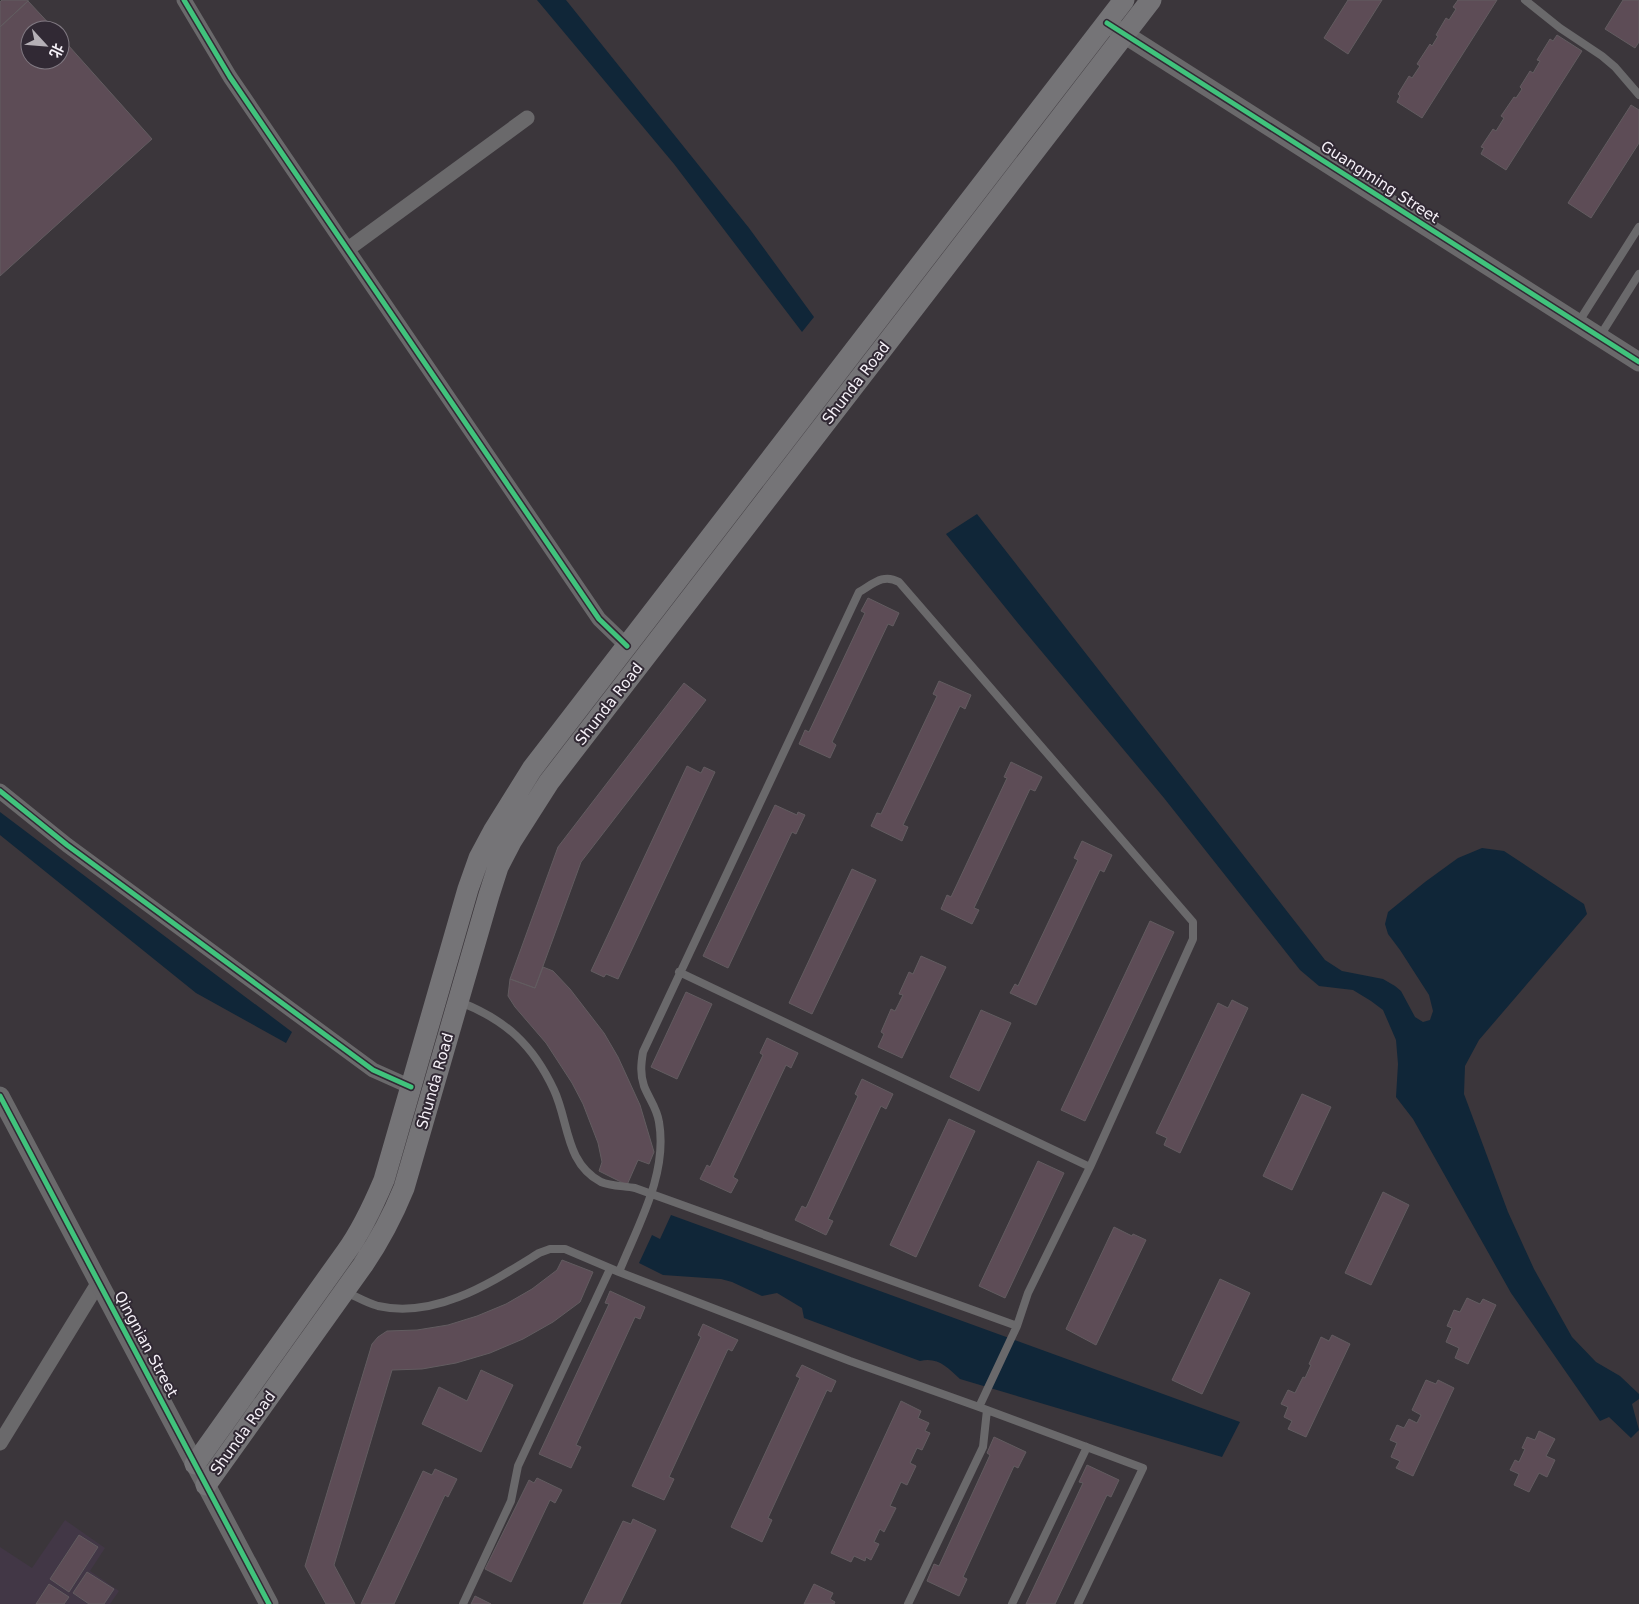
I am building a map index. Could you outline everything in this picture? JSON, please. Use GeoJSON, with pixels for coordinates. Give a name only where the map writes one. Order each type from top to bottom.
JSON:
{"type":"FeatureCollection","features":[{"type":"Feature","properties":{"kind":"main road","name":"Shunda Road"},"geometry":{"type":"LineString","coordinates":[[195,1464],[360,1232],[384,1180],[478,858],[532,770],[1124,0]]}},
{"type":"Feature","properties":{"kind":"main road","name":"Shunda Road"},"geometry":{"type":"LineString","coordinates":[[206,1485],[378,1243],[404,1188],[498,867],[512,840],[549,782],[1151,0]]}},
{"type":"Feature","properties":{"kind":"street"},"geometry":{"type":"LineString","coordinates":[[184,0],[230,77],[599,619],[627,646]]}},
{"type":"Feature","properties":{"kind":"street","name":"Guangming Street"},"geometry":{"type":"LineString","coordinates":[[1107,23],[1639,362]]}},
{"type":"Feature","properties":{"kind":"street"},"geometry":{"type":"LineString","coordinates":[[348,249],[527,118]]}},
{"type":"Feature","properties":{"kind":"street"},"geometry":{"type":"LineString","coordinates":[[0,791],[67,845],[373,1070],[411,1088]]}},
{"type":"Feature","properties":{"kind":"street","name":"Qingnian Street"},"geometry":{"type":"LineString","coordinates":[[0,1096],[269,1604]]}},
{"type":"Feature","properties":{"kind":"street"},"geometry":{"type":"LineString","coordinates":[[0,1444],[99,1282]]}},
{"type":"Feature","properties":{"kind":"lane"},"geometry":{"type":"LineString","coordinates":[[1525,0],[1560,28],[1615,66],[1639,95]]}},
{"type":"Feature","properties":{"kind":"lane"},"geometry":{"type":"LineString","coordinates":[[1578,323],[1639,227]]}},
{"type":"Feature","properties":{"kind":"lane"},"geometry":{"type":"LineString","coordinates":[[1599,337],[1639,274]]}},
{"type":"Feature","properties":{"kind":"lane"},"geometry":{"type":"LineString","coordinates":[[619,1272],[651,1194],[659,1164],[662,1141],[654,1102],[645,1088],[640,1069],[643,1052],[859,592],[879,580],[892,578],[900,582],[1192,922],[1194,939],[1090,1167],[1028,1293],[1017,1326],[979,1406]]}},
{"type":"Feature","properties":{"kind":"lane"},"geometry":{"type":"LineString","coordinates":[[679,972],[1090,1167]]}},
{"type":"Feature","properties":{"kind":"lane"},"geometry":{"type":"LineString","coordinates":[[458,1002],[482,1011],[524,1042],[542,1066],[555,1092],[571,1149],[580,1164],[602,1182],[635,1188],[1017,1326]]}},
{"type":"Feature","properties":{"kind":"lane"},"geometry":{"type":"LineString","coordinates":[[345,1291],[378,1306],[395,1308],[428,1305],[464,1296],[539,1253],[550,1249],[564,1249],[610,1269],[850,1361],[979,1406],[1143,1468],[1078,1604]]}},
{"type":"Feature","properties":{"kind":"lane"},"geometry":{"type":"LineString","coordinates":[[463,1604],[511,1501],[518,1466],[610,1269]]}},
{"type":"Feature","properties":{"kind":"lane"},"geometry":{"type":"LineString","coordinates":[[908,1604],[983,1447],[988,1410]]}},
{"type":"Feature","properties":{"kind":"lane"},"geometry":{"type":"LineString","coordinates":[[1012,1604],[1087,1447]]}},
{"type":"Feature","properties":{"kind":"shaded area"},"geometry":{"type":"Polygon","coordinates":[[[65,1520],[105,1548],[90,1571],[119,1591],[110,1604],[0,1604],[0,1547],[32,1568],[65,1520]]]}},
{"type":"Feature","properties":{"kind":"water"},"geometry":{"type":"Polygon","coordinates":[[[537,0],[566,0],[749,228],[814,317],[802,332],[674,164],[537,0]]]}},
{"type":"Feature","properties":{"kind":"water"},"geometry":{"type":"Polygon","coordinates":[[[977,514],[1325,960],[1342,971],[1383,979],[1401,991],[1415,1017],[1423,1022],[1430,1020],[1433,1011],[1429,995],[1388,934],[1385,924],[1388,912],[1458,858],[1482,848],[1504,851],[1584,904],[1587,914],[1479,1040],[1465,1066],[1464,1094],[1508,1212],[1534,1269],[1572,1337],[1596,1362],[1620,1376],[1639,1394],[1639,1399],[1632,1404],[1639,1430],[1631,1438],[1609,1417],[1600,1421],[1511,1293],[1413,1119],[1396,1097],[1398,1064],[1396,1040],[1383,1010],[1353,990],[1319,986],[1300,970],[1164,798],[946,534],[977,514]]]}},
{"type":"Feature","properties":{"kind":"water"},"geometry":{"type":"Polygon","coordinates":[[[0,812],[292,1032],[286,1043],[196,993],[0,835],[0,812]]]}},
{"type":"Feature","properties":{"kind":"water"},"geometry":{"type":"Polygon","coordinates":[[[671,1215],[1240,1422],[1222,1457],[960,1379],[942,1364],[932,1360],[920,1361],[804,1318],[802,1308],[777,1293],[762,1296],[721,1279],[663,1275],[639,1263],[652,1235],[660,1239],[671,1215]]]}},
{"type":"Feature","properties":{"kind":"building"},"geometry":{"type":"Polygon","coordinates":[[[2,0],[28,1],[0,27],[0,2],[2,0]]]}},
{"type":"Feature","properties":{"kind":"building"},"geometry":{"type":"Polygon","coordinates":[[[1348,0],[1382,0],[1348,54],[1324,38],[1348,0]]]}},
{"type":"Feature","properties":{"kind":"building"},"geometry":{"type":"Polygon","coordinates":[[[1458,0],[1497,0],[1422,118],[1397,102],[1400,96],[1398,94],[1409,76],[1412,78],[1420,66],[1417,64],[1430,44],[1432,46],[1446,18],[1449,20],[1456,9],[1453,7],[1458,0]]]}},
{"type":"Feature","properties":{"kind":"building"},"geometry":{"type":"Polygon","coordinates":[[[1623,0],[1639,0],[1639,42],[1635,48],[1605,29],[1623,0]]]}},
{"type":"Feature","properties":{"kind":"building"},"geometry":{"type":"Polygon","coordinates":[[[28,1],[46,20],[20,20],[20,70],[70,70],[70,47],[152,139],[0,276],[0,27],[28,1]]]}},
{"type":"Feature","properties":{"kind":"building"},"geometry":{"type":"Polygon","coordinates":[[[1557,35],[1582,51],[1506,170],[1481,154],[1484,148],[1481,147],[1493,129],[1496,131],[1504,118],[1501,116],[1522,89],[1520,87],[1530,71],[1533,73],[1540,61],[1537,60],[1550,39],[1553,41],[1557,35]]]}},
{"type":"Feature","properties":{"kind":"building"},"geometry":{"type":"Polygon","coordinates":[[[1631,105],[1639,110],[1639,143],[1591,218],[1568,203],[1631,105]]]}},
{"type":"Feature","properties":{"kind":"building"},"geometry":{"type":"Polygon","coordinates":[[[868,598],[899,613],[893,626],[888,624],[832,742],[836,745],[830,758],[799,744],[805,730],[809,732],[865,613],[861,611],[868,598]]]}},
{"type":"Feature","properties":{"kind":"building"},"geometry":{"type":"Polygon","coordinates":[[[939,681],[971,695],[965,709],[960,706],[903,825],[908,827],[902,841],[871,826],[877,813],[881,814],[937,696],[933,694],[939,681]]]}},
{"type":"Feature","properties":{"kind":"building"},"geometry":{"type":"Polygon","coordinates":[[[684,683],[706,700],[581,862],[535,988],[510,979],[558,847],[684,683]]]}},
{"type":"Feature","properties":{"kind":"building"},"geometry":{"type":"Polygon","coordinates":[[[1011,762],[1042,777],[1035,791],[1030,789],[974,908],[979,910],[972,924],[941,909],[947,895],[951,897],[1007,778],[1004,777],[1011,762]]]}},
{"type":"Feature","properties":{"kind":"building"},"geometry":{"type":"Polygon","coordinates":[[[687,766],[701,773],[704,767],[715,772],[618,979],[606,974],[604,977],[591,971],[687,766]]]}},
{"type":"Feature","properties":{"kind":"building"},"geometry":{"type":"Polygon","coordinates":[[[775,805],[797,815],[798,812],[805,815],[796,834],[792,832],[728,968],[703,956],[775,805]]]}},
{"type":"Feature","properties":{"kind":"building"},"geometry":{"type":"Polygon","coordinates":[[[1082,841],[1112,855],[1104,872],[1100,870],[1036,1005],[1010,993],[1015,984],[1018,986],[1078,860],[1074,858],[1082,841]]]}},
{"type":"Feature","properties":{"kind":"building"},"geometry":{"type":"Polygon","coordinates":[[[852,869],[876,880],[812,1014],[789,1003],[852,869]]]}},
{"type":"Feature","properties":{"kind":"building"},"geometry":{"type":"Polygon","coordinates":[[[1150,921],[1174,932],[1085,1121],[1061,1110],[1150,921]]]}},
{"type":"Feature","properties":{"kind":"building"},"geometry":{"type":"Polygon","coordinates":[[[921,956],[946,967],[902,1058],[878,1047],[884,1034],[881,1032],[891,1009],[895,1011],[903,995],[899,994],[909,972],[913,974],[921,956]]]}},
{"type":"Feature","properties":{"kind":"building"},"geometry":{"type":"Polygon","coordinates":[[[543,967],[553,971],[570,989],[604,1033],[618,1057],[640,1105],[654,1152],[649,1164],[638,1160],[627,1185],[599,1171],[602,1162],[598,1143],[583,1104],[546,1043],[508,996],[510,979],[535,988],[543,967]]]}},
{"type":"Feature","properties":{"kind":"building"},"geometry":{"type":"Polygon","coordinates":[[[686,992],[712,1004],[677,1079],[651,1067],[686,992]]]}},
{"type":"Feature","properties":{"kind":"building"},"geometry":{"type":"Polygon","coordinates":[[[1232,1000],[1248,1008],[1180,1153],[1164,1145],[1167,1138],[1156,1133],[1218,1003],[1228,1008],[1232,1000]]]}},
{"type":"Feature","properties":{"kind":"building"},"geometry":{"type":"Polygon","coordinates":[[[981,1010],[1011,1023],[979,1091],[950,1077],[981,1010]]]}},
{"type":"Feature","properties":{"kind":"building"},"geometry":{"type":"Polygon","coordinates":[[[767,1038],[798,1053],[791,1068],[786,1065],[733,1177],[738,1180],[731,1193],[700,1179],[707,1165],[710,1167],[763,1055],[760,1053],[767,1038]]]}},
{"type":"Feature","properties":{"kind":"building"},"geometry":{"type":"Polygon","coordinates":[[[862,1079],[893,1094],[886,1109],[881,1106],[828,1219],[833,1221],[826,1235],[795,1220],[802,1206],[806,1208],[858,1096],[855,1094],[862,1079]]]}},
{"type":"Feature","properties":{"kind":"building"},"geometry":{"type":"Polygon","coordinates":[[[1302,1094],[1331,1107],[1292,1190],[1263,1176],[1302,1094]]]}},
{"type":"Feature","properties":{"kind":"building"},"geometry":{"type":"Polygon","coordinates":[[[949,1119],[975,1131],[916,1257],[890,1245],[949,1119]]]}},
{"type":"Feature","properties":{"kind":"building"},"geometry":{"type":"Polygon","coordinates":[[[1038,1161],[1064,1173],[1005,1298],[979,1286],[1038,1161]]]}},
{"type":"Feature","properties":{"kind":"building"},"geometry":{"type":"Polygon","coordinates":[[[1383,1192],[1409,1205],[1371,1285],[1345,1273],[1383,1192]]]}},
{"type":"Feature","properties":{"kind":"building"},"geometry":{"type":"Polygon","coordinates":[[[1114,1227],[1132,1236],[1133,1234],[1146,1240],[1096,1345],[1066,1329],[1114,1227]]]}},
{"type":"Feature","properties":{"kind":"building"},"geometry":{"type":"Polygon","coordinates":[[[562,1260],[593,1272],[580,1302],[553,1322],[523,1339],[490,1353],[456,1363],[422,1369],[392,1370],[334,1565],[355,1604],[326,1604],[305,1566],[372,1344],[387,1331],[417,1330],[448,1325],[506,1304],[532,1289],[557,1270],[562,1260]]]}},
{"type":"Feature","properties":{"kind":"building"},"geometry":{"type":"Polygon","coordinates":[[[1220,1279],[1250,1293],[1202,1394],[1172,1380],[1220,1279]]]}},
{"type":"Feature","properties":{"kind":"building"},"geometry":{"type":"Polygon","coordinates":[[[610,1291],[645,1307],[640,1319],[635,1317],[576,1445],[581,1447],[571,1468],[539,1454],[609,1304],[605,1303],[610,1291]]]}},
{"type":"Feature","properties":{"kind":"building"},"geometry":{"type":"Polygon","coordinates":[[[1467,1298],[1480,1304],[1483,1299],[1496,1305],[1468,1364],[1455,1358],[1459,1348],[1446,1342],[1452,1328],[1447,1326],[1454,1310],[1460,1312],[1467,1298]]]}},
{"type":"Feature","properties":{"kind":"building"},"geometry":{"type":"Polygon","coordinates":[[[703,1324],[738,1340],[732,1351],[728,1349],[669,1477],[674,1479],[664,1500],[632,1486],[701,1337],[698,1335],[703,1324]]]}},
{"type":"Feature","properties":{"kind":"building"},"geometry":{"type":"Polygon","coordinates":[[[1332,1335],[1350,1344],[1306,1437],[1288,1429],[1292,1421],[1284,1417],[1288,1407],[1281,1404],[1288,1390],[1295,1393],[1303,1377],[1305,1378],[1321,1337],[1329,1341],[1332,1335]]]}},
{"type":"Feature","properties":{"kind":"building"},"geometry":{"type":"Polygon","coordinates":[[[802,1365],[836,1381],[831,1392],[827,1390],[768,1518],[772,1520],[762,1542],[731,1527],[800,1378],[796,1376],[802,1365]]]}},
{"type":"Feature","properties":{"kind":"building"},"geometry":{"type":"Polygon","coordinates":[[[481,1370],[513,1385],[481,1452],[422,1424],[439,1387],[467,1401],[481,1370]]]}},
{"type":"Feature","properties":{"kind":"building"},"geometry":{"type":"Polygon","coordinates":[[[1426,1380],[1436,1384],[1438,1380],[1454,1388],[1413,1476],[1396,1468],[1400,1461],[1391,1457],[1397,1443],[1390,1440],[1397,1425],[1404,1428],[1409,1419],[1417,1423],[1421,1415],[1412,1410],[1426,1380]]]}},
{"type":"Feature","properties":{"kind":"building"},"geometry":{"type":"Polygon","coordinates":[[[901,1401],[921,1411],[918,1418],[929,1423],[925,1431],[930,1433],[922,1450],[917,1448],[910,1463],[916,1466],[907,1485],[901,1482],[890,1506],[896,1508],[884,1532],[880,1529],[874,1542],[879,1544],[871,1560],[866,1557],[865,1561],[854,1556],[851,1562],[831,1553],[901,1401]]]}},
{"type":"Feature","properties":{"kind":"building"},"geometry":{"type":"Polygon","coordinates":[[[1539,1431],[1555,1439],[1546,1456],[1555,1460],[1547,1477],[1539,1473],[1529,1492],[1514,1485],[1519,1474],[1510,1470],[1515,1460],[1519,1462],[1525,1449],[1522,1448],[1527,1437],[1535,1440],[1539,1431]]]}},
{"type":"Feature","properties":{"kind":"building"},"geometry":{"type":"Polygon","coordinates":[[[994,1437],[1026,1452],[1018,1468],[1014,1466],[963,1577],[967,1579],[959,1596],[927,1581],[934,1564],[939,1566],[990,1455],[987,1453],[994,1437]]]}},
{"type":"Feature","properties":{"kind":"building"},"geometry":{"type":"Polygon","coordinates":[[[1087,1465],[1119,1480],[1111,1497],[1107,1495],[1055,1604],[1026,1604],[1083,1483],[1079,1482],[1087,1465]]]}},
{"type":"Feature","properties":{"kind":"building"},"geometry":{"type":"Polygon","coordinates":[[[435,1469],[457,1479],[448,1497],[445,1495],[394,1604],[361,1604],[423,1471],[432,1475],[435,1469]]]}},
{"type":"Feature","properties":{"kind":"building"},"geometry":{"type":"Polygon","coordinates":[[[537,1478],[562,1490],[555,1503],[550,1500],[511,1582],[485,1569],[529,1480],[534,1483],[537,1478]]]}},
{"type":"Feature","properties":{"kind":"building"},"geometry":{"type":"Polygon","coordinates":[[[633,1519],[656,1530],[620,1604],[583,1604],[623,1521],[631,1524],[633,1519]]]}},
{"type":"Feature","properties":{"kind":"building"},"geometry":{"type":"Polygon","coordinates":[[[79,1535],[98,1547],[69,1592],[50,1579],[79,1535]]]}},
{"type":"Feature","properties":{"kind":"building"},"geometry":{"type":"Polygon","coordinates":[[[87,1572],[114,1589],[104,1604],[89,1604],[73,1593],[87,1572]]]}},
{"type":"Feature","properties":{"kind":"building"},"geometry":{"type":"Polygon","coordinates":[[[49,1584],[69,1597],[64,1604],[36,1604],[49,1584]]]}},
{"type":"Feature","properties":{"kind":"building"},"geometry":{"type":"Polygon","coordinates":[[[814,1584],[833,1593],[830,1599],[835,1602],[834,1604],[804,1604],[814,1584]]]}},
{"type":"Feature","properties":{"kind":"building"},"geometry":{"type":"Polygon","coordinates":[[[475,1596],[491,1604],[471,1604],[475,1596]]]}},
{"type":"Feature","properties":{"kind":"cycle path"},"geometry":{"type":"LineString","coordinates":[[184,0],[230,77],[599,619],[627,646]]}},
{"type":"Feature","properties":{"kind":"cycle path"},"geometry":{"type":"LineString","coordinates":[[1107,23],[1639,362]]}},
{"type":"Feature","properties":{"kind":"cycle path"},"geometry":{"type":"LineString","coordinates":[[0,791],[67,845],[373,1070],[411,1087]]}},
{"type":"Feature","properties":{"kind":"cycle path"},"geometry":{"type":"LineString","coordinates":[[0,1096],[269,1604]]}}]}
